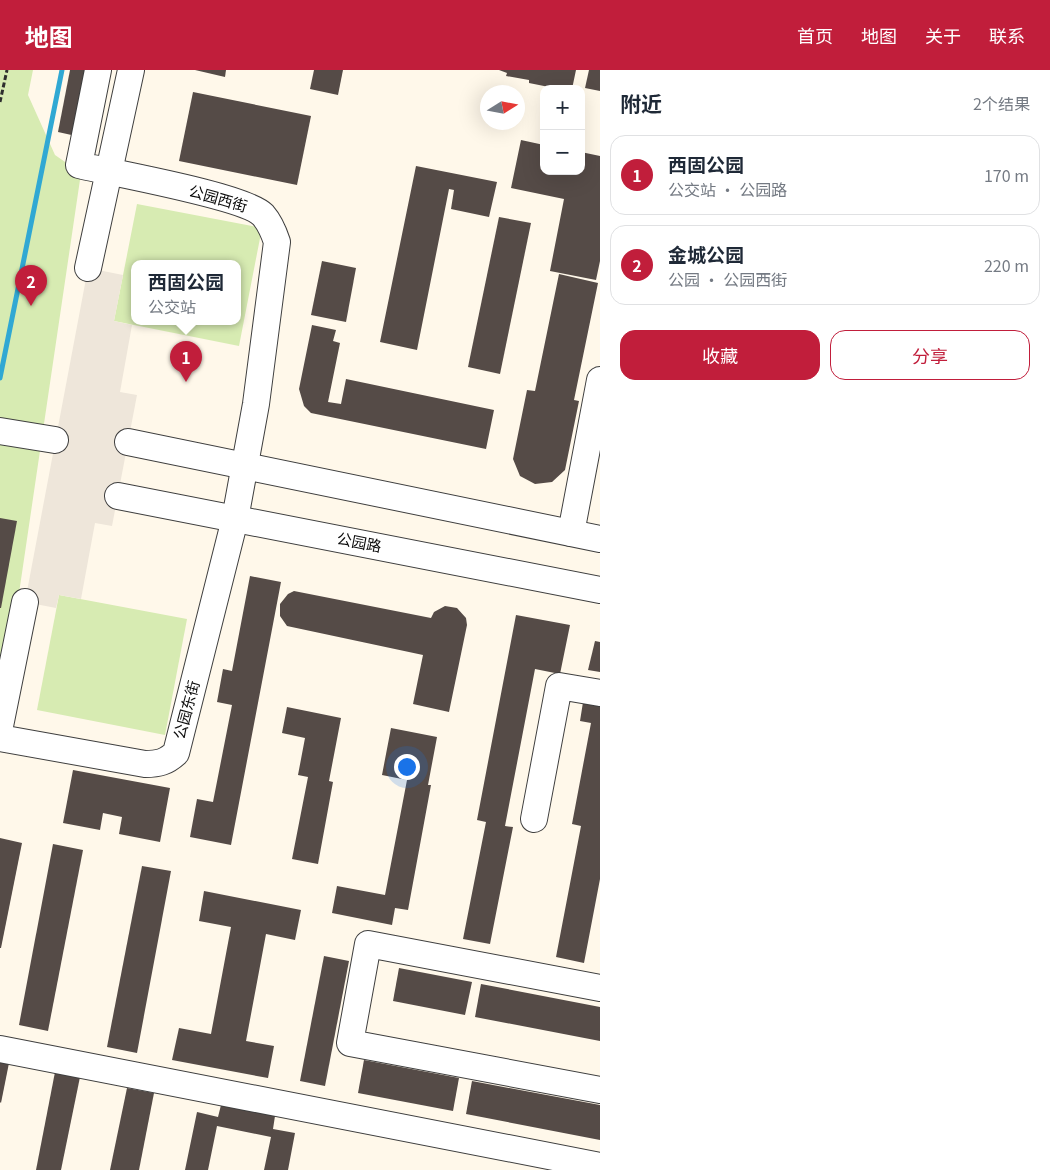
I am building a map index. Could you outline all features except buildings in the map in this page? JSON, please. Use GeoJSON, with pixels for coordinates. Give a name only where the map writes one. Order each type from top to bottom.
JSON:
{"type":"FeatureCollection","features":[{"type":"Feature","properties":{"kind":"street","name":"公园西街"},"geometry":{"type":"LineString","coordinates":[[98,70],[79,165],[227,199],[263,214],[272,228],[277,242],[245,466],[235,520]]}},
{"type":"Feature","properties":{"kind":"street"},"geometry":{"type":"LineString","coordinates":[[88,268],[131,70]]}},
{"type":"Feature","properties":{"kind":"street"},"geometry":{"type":"LineString","coordinates":[[571,534],[600,380]]}},
{"type":"Feature","properties":{"kind":"street"},"geometry":{"type":"LineString","coordinates":[[0,431],[55,440]]}},
{"type":"Feature","properties":{"kind":"street"},"geometry":{"type":"LineString","coordinates":[[128,442],[600,539]]}},
{"type":"Feature","properties":{"kind":"street","name":"公园路"},"geometry":{"type":"LineString","coordinates":[[118,496],[600,590]]}},
{"type":"Feature","properties":{"kind":"street","name":"公园东街"},"geometry":{"type":"LineString","coordinates":[[0,738],[145,764],[159,764],[169,759],[176,752],[182,733],[235,520]]}},
{"type":"Feature","properties":{"kind":"street"},"geometry":{"type":"LineString","coordinates":[[0,726],[25,602]]}},
{"type":"Feature","properties":{"kind":"street"},"geometry":{"type":"LineString","coordinates":[[534,819],[558,686],[600,694]]}},
{"type":"Feature","properties":{"kind":"street"},"geometry":{"type":"LineString","coordinates":[[600,988],[368,944],[350,1043],[600,1090]]}},
{"type":"Feature","properties":{"kind":"street"},"geometry":{"type":"LineString","coordinates":[[0,1049],[600,1166]]}},
{"type":"Feature","properties":{"kind":"path"},"geometry":{"type":"LineString","coordinates":[[0,102],[7,70]]}},
{"type":"Feature","properties":{"kind":"green space"},"geometry":{"type":"Polygon","coordinates":[[[0,70],[33,70],[28,95],[55,155],[81,173],[0,722],[0,70]]]}},
{"type":"Feature","properties":{"kind":"green space"},"geometry":{"type":"Polygon","coordinates":[[[137,204],[262,228],[239,346],[134,325],[241,325],[241,260],[131,260],[131,324],[114,321],[137,204]]]}},
{"type":"Feature","properties":{"kind":"green space"},"geometry":{"type":"Polygon","coordinates":[[[59,595],[187,619],[165,735],[37,710],[59,595]]]}},
{"type":"Feature","properties":{"kind":"shaded area"},"geometry":{"type":"Polygon","coordinates":[[[88,268],[123,275],[114,321],[132,325],[120,392],[137,395],[112,526],[95,523],[81,599],[59,595],[56,608],[25,602],[88,268]]]}},
{"type":"Feature","properties":{"kind":"waterway"},"geometry":{"type":"LineString","coordinates":[[0,378],[62,70]]}},
{"type":"Feature","properties":{"kind":"place","name":"金城公园"},"geometry":{"type":"Point","coordinates":[31,306]}},
{"type":"Feature","properties":{"kind":"place","name":"西固公园"},"geometry":{"type":"Point","coordinates":[186,382]}}]}
